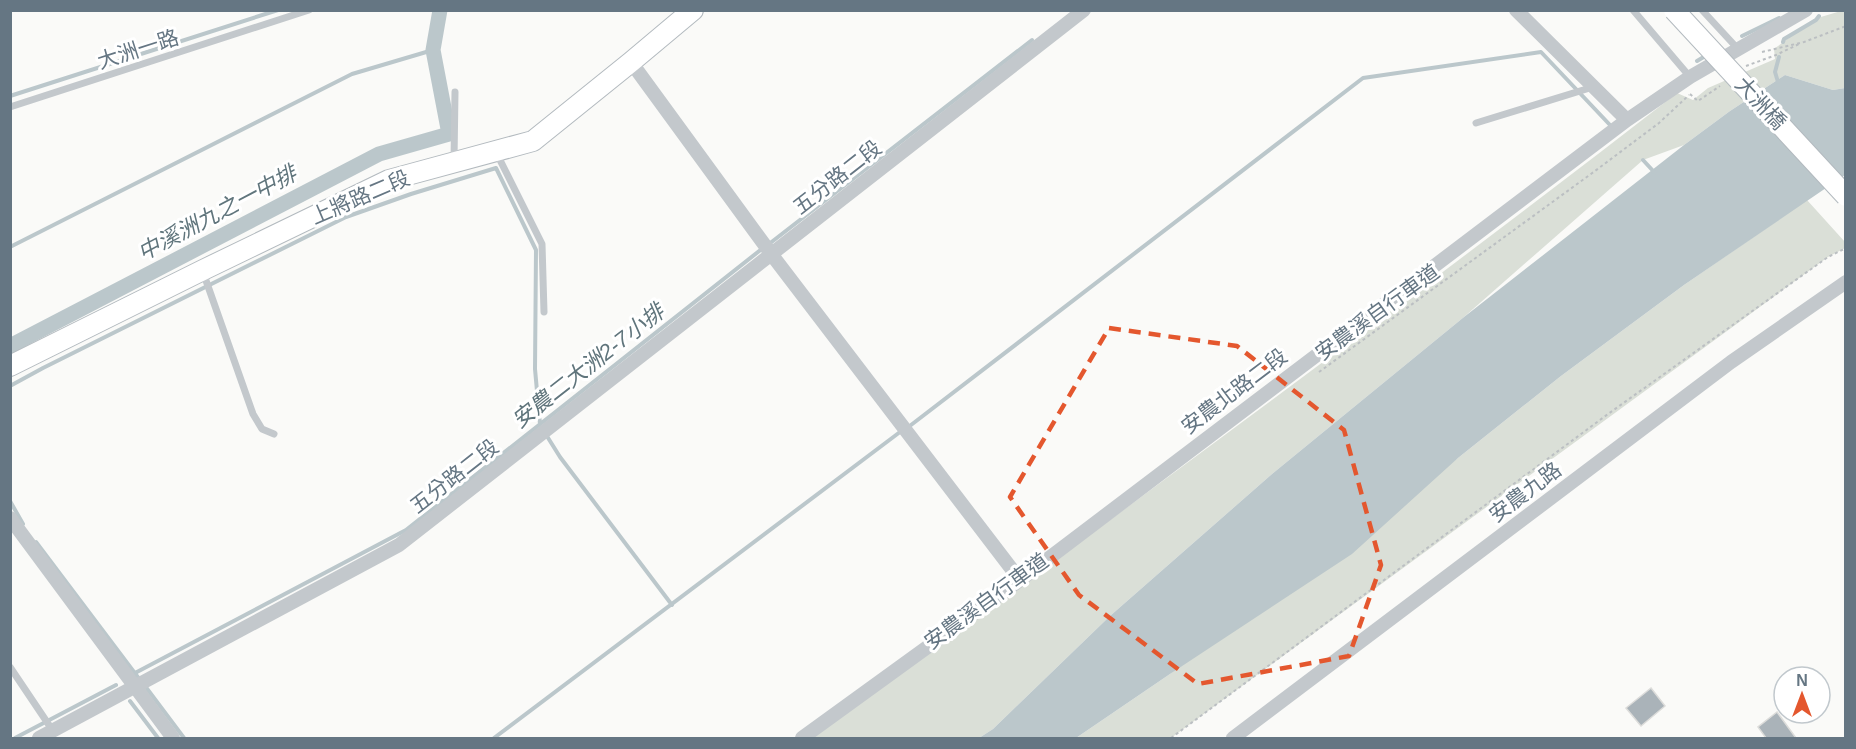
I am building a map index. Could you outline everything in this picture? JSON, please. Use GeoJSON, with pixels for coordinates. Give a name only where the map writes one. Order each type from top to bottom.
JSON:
{"type":"FeatureCollection","features":[{"type":"Feature","properties":{"kind":"main road","name":"上將路二段"},"geometry":{"type":"LineString","coordinates":[[10,366],[389,180],[533,141],[693,10]]}},
{"type":"Feature","properties":{"kind":"main road","name":"大洲橋"},"geometry":{"type":"LineString","coordinates":[[1674,10],[1845,196]]}},
{"type":"Feature","properties":{"kind":"street","name":"五分路二段"},"geometry":{"type":"LineString","coordinates":[[39,738],[399,545],[1084,10]]}},
{"type":"Feature","properties":{"kind":"street"},"geometry":{"type":"LineString","coordinates":[[1516,10],[1627,120]]}},
{"type":"Feature","properties":{"kind":"street","name":"安農北路二段"},"geometry":{"type":"LineString","coordinates":[[802,738],[1020,580],[1627,120],[1690,77],[1806,10]]}},
{"type":"Feature","properties":{"kind":"street"},"geometry":{"type":"LineString","coordinates":[[631,62],[772,255],[1020,580]]}},
{"type":"Feature","properties":{"kind":"street","name":"安農九路"},"geometry":{"type":"LineString","coordinates":[[1233,738],[1731,362],[1845,282]]}},
{"type":"Feature","properties":{"kind":"street"},"geometry":{"type":"LineString","coordinates":[[10,518],[173,738]]}},
{"type":"Feature","properties":{"kind":"lane","name":"大洲一路"},"geometry":{"type":"LineString","coordinates":[[10,107],[309,10]]}},
{"type":"Feature","properties":{"kind":"lane"},"geometry":{"type":"LineString","coordinates":[[1633,10],[1690,77]]}},
{"type":"Feature","properties":{"kind":"lane"},"geometry":{"type":"LineString","coordinates":[[1702,10],[1738,49]]}},
{"type":"Feature","properties":{"kind":"lane"},"geometry":{"type":"LineString","coordinates":[[1476,123],[1593,87]]}},
{"type":"Feature","properties":{"kind":"lane"},"geometry":{"type":"LineString","coordinates":[[454,162],[455,92]]}},
{"type":"Feature","properties":{"kind":"lane"},"geometry":{"type":"LineString","coordinates":[[496,151],[542,244],[544,312]]}},
{"type":"Feature","properties":{"kind":"lane"},"geometry":{"type":"LineString","coordinates":[[202,270],[252,414],[262,429],[274,434]]}},
{"type":"Feature","properties":{"kind":"lane"},"geometry":{"type":"LineString","coordinates":[[10,667],[53,731]]}},
{"type":"Feature","properties":{"kind":"path"},"geometry":{"type":"LineString","coordinates":[[1734,74],[1747,64],[1776,55],[1845,26]]}},
{"type":"Feature","properties":{"kind":"path"},"geometry":{"type":"LineString","coordinates":[[1758,53],[1804,42]]}},
{"type":"Feature","properties":{"kind":"path","name":"安農溪自行車道"},"geometry":{"type":"LineString","coordinates":[[1315,375],[1631,144],[1659,123],[1690,94],[1698,101],[1710,95],[1734,74]]}},
{"type":"Feature","properties":{"kind":"path"},"geometry":{"type":"LineString","coordinates":[[1171,738],[1608,414],[1828,257],[1845,248]]}},
{"type":"Feature","properties":{"kind":"highlighted area"},"geometry":{"type":"Polygon","coordinates":[[[1109,328],[1237,346],[1344,430],[1381,565],[1349,656],[1198,684],[1079,595],[1010,497],[1109,328]]]}},
{"type":"Feature","properties":{"kind":"shaded area"},"geometry":{"type":"Polygon","coordinates":[[[1845,11],[1845,88],[1833,90],[1785,75],[1684,145],[1643,160],[1464,317],[1272,474],[1110,616],[993,729],[979,738],[812,738],[1463,257],[1677,93],[1693,100],[1708,88],[1775,59],[1774,49],[1814,19],[1845,11]]]}},
{"type":"Feature","properties":{"kind":"shaded area"},"geometry":{"type":"Polygon","coordinates":[[[1785,75],[1833,90],[1845,88],[1845,175],[1684,285],[1561,376],[1458,458],[1352,554],[1076,738],[979,738],[993,729],[1110,616],[1272,474],[1464,317],[1684,145],[1785,75]]]}},
{"type":"Feature","properties":{"kind":"shaded area"},"geometry":{"type":"Polygon","coordinates":[[[1807,200],[1845,242],[1845,248],[1828,257],[1171,738],[1076,738],[1170,674],[1684,285],[1807,200]]]}},
{"type":"Feature","properties":{"kind":"building"},"geometry":{"type":"Polygon","coordinates":[[[1651,688],[1665,706],[1641,726],[1626,708],[1651,688]]]}},
{"type":"Feature","properties":{"kind":"building"},"geometry":{"type":"Polygon","coordinates":[[[1772,716],[1772,725],[1786,725],[1796,738],[1766,738],[1758,727],[1772,716]]]}},
{"type":"Feature","properties":{"kind":"waterway"},"geometry":{"type":"LineString","coordinates":[[10,96],[278,10]]}},
{"type":"Feature","properties":{"kind":"waterway","name":"中溪洲九之一中排"},"geometry":{"type":"LineString","coordinates":[[10,346],[379,154],[449,134],[433,50],[440,10]]}},
{"type":"Feature","properties":{"kind":"waterway"},"geometry":{"type":"LineString","coordinates":[[1783,42],[1784,39],[1819,16]]}},
{"type":"Feature","properties":{"kind":"waterway"},"geometry":{"type":"LineString","coordinates":[[1742,36],[1779,18]]}},
{"type":"Feature","properties":{"kind":"waterway","name":"安農二大洲2-7小排"},"geometry":{"type":"LineString","coordinates":[[769,244],[1032,40]]}},
{"type":"Feature","properties":{"kind":"waterway"},"geometry":{"type":"LineString","coordinates":[[10,247],[352,74],[433,50]]}},
{"type":"Feature","properties":{"kind":"waterway"},"geometry":{"type":"LineString","coordinates":[[911,425],[1363,78],[1541,52],[1610,125]]}},
{"type":"Feature","properties":{"kind":"waterway"},"geometry":{"type":"LineString","coordinates":[[1697,61],[1707,55]]}},
{"type":"Feature","properties":{"kind":"waterway"},"geometry":{"type":"LineString","coordinates":[[1778,82],[1775,72],[1779,57]]}},
{"type":"Feature","properties":{"kind":"waterway"},"geometry":{"type":"LineString","coordinates":[[1643,160],[1655,173]]}},
{"type":"Feature","properties":{"kind":"waterway"},"geometry":{"type":"LineString","coordinates":[[10,386],[346,217],[496,168],[536,250],[535,369],[540,424]]}},
{"type":"Feature","properties":{"kind":"waterway","name":"安農二大洲2-7小排"},"geometry":{"type":"LineString","coordinates":[[135,673],[406,530],[763,248]]}},
{"type":"Feature","properties":{"kind":"waterway"},"geometry":{"type":"LineString","coordinates":[[494,738],[900,432]]}},
{"type":"Feature","properties":{"kind":"waterway"},"geometry":{"type":"LineString","coordinates":[[545,433],[560,457],[672,605]]}},
{"type":"Feature","properties":{"kind":"waterway"},"geometry":{"type":"LineString","coordinates":[[10,501],[23,524]]}},
{"type":"Feature","properties":{"kind":"waterway"},"geometry":{"type":"LineString","coordinates":[[36,542],[140,680]]}},
{"type":"Feature","properties":{"kind":"waterway"},"geometry":{"type":"LineString","coordinates":[[15,738],[116,685]]}},
{"type":"Feature","properties":{"kind":"waterway"},"geometry":{"type":"LineString","coordinates":[[145,686],[184,738]]}},
{"type":"Feature","properties":{"kind":"waterway"},"geometry":{"type":"LineString","coordinates":[[130,701],[158,738]]}}]}
